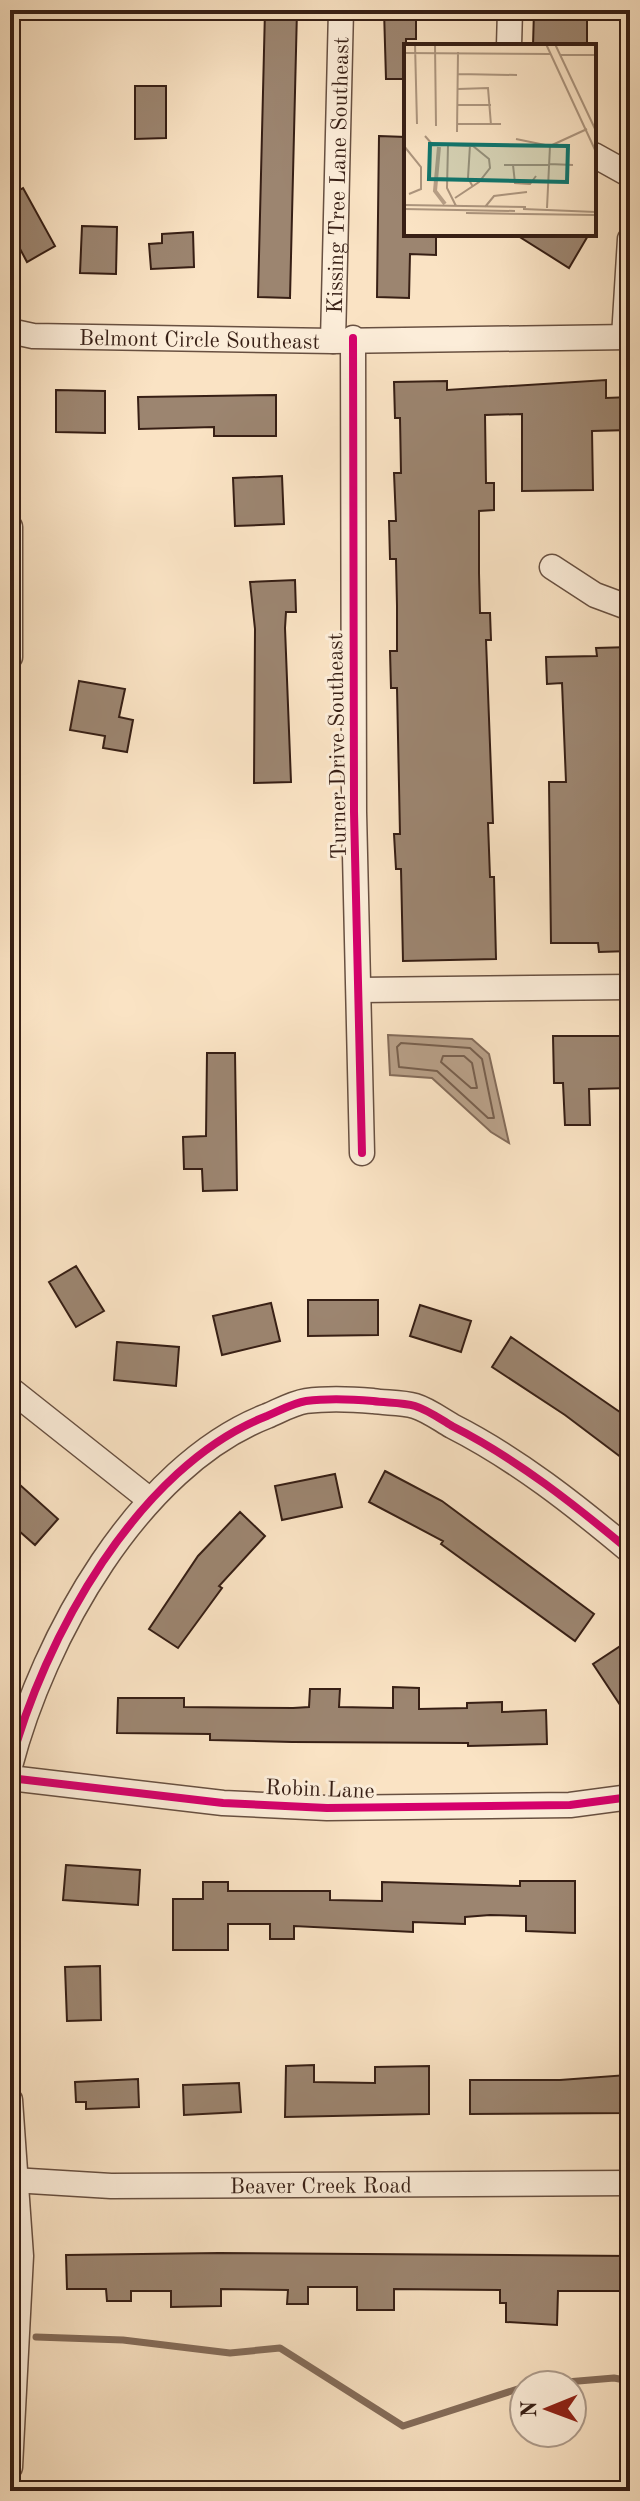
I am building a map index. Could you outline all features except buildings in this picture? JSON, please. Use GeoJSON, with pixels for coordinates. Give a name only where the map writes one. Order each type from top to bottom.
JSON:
{"type":"FeatureCollection","features":[{"type":"Feature","properties":{"kind":"street","name":"Kissing Tree Lane Southeast"},"geometry":{"type":"LineString","coordinates":[[341,10],[343,340]]}},
{"type":"Feature","properties":{"kind":"street"},"geometry":{"type":"LineString","coordinates":[[509,44],[510,10]]}},
{"type":"Feature","properties":{"kind":"street"},"geometry":{"type":"LineString","coordinates":[[596,156],[630,175]]}},
{"type":"Feature","properties":{"kind":"street"},"geometry":{"type":"LineString","coordinates":[[627,337],[630,239]]}},
{"type":"Feature","properties":{"kind":"street","name":"Belmont Circle Southeast"},"geometry":{"type":"LineString","coordinates":[[10,331],[33,336],[343,340],[627,337]]}},
{"type":"Feature","properties":{"kind":"street","name":"Turner Drive Southeast"},"geometry":{"type":"LineString","coordinates":[[343,340],[362,1153]]}},
{"type":"Feature","properties":{"kind":"street"},"geometry":{"type":"LineString","coordinates":[[10,527],[10,657]]}},
{"type":"Feature","properties":{"kind":"street"},"geometry":{"type":"LineString","coordinates":[[552,567],[595,595],[630,608]]}},
{"type":"Feature","properties":{"kind":"street"},"geometry":{"type":"LineString","coordinates":[[359,990],[382,993],[630,987]]}},
{"type":"Feature","properties":{"kind":"street"},"geometry":{"type":"LineString","coordinates":[[10,1389],[150,1500]]}},
{"type":"Feature","properties":{"kind":"street"},"geometry":{"type":"LineString","coordinates":[[10,1766],[24,1712],[49,1656],[80,1599],[150,1500],[186,1464],[255,1420],[304,1401],[351,1399],[414,1406],[480,1440],[576,1506],[630,1551]]}},
{"type":"Feature","properties":{"kind":"street","name":"Robin Lane"},"geometry":{"type":"LineString","coordinates":[[10,1778],[223,1803],[327,1808],[570,1805],[630,1797]]}},
{"type":"Feature","properties":{"kind":"street"},"geometry":{"type":"LineString","coordinates":[[10,2100],[13,2180],[21,2256],[10,2467]]}},
{"type":"Feature","properties":{"kind":"street","name":"Beaver Creek Road"},"geometry":{"type":"LineString","coordinates":[[13,2180],[111,2186],[630,2183]]}},
{"type":"Feature","properties":{"kind":"water"},"geometry":{"type":"Polygon","coordinates":[[[388,1035],[472,1039],[489,1054],[509,1143],[491,1132],[432,1078],[390,1075],[388,1035]]]}},
{"type":"Feature","properties":{"kind":"waterway"},"geometry":{"type":"LineString","coordinates":[[36,2337],[123,2340],[230,2353],[280,2348],[403,2426],[508,2392]]}},
{"type":"Feature","properties":{"kind":"waterway"},"geometry":{"type":"LineString","coordinates":[[588,2380],[614,2378],[630,2381]]}},
{"type":"Feature","properties":{"kind":"cycle path"},"geometry":{"type":"LineString","coordinates":[[353,338],[354,812],[362,1153]]}},
{"type":"Feature","properties":{"kind":"cycle path"},"geometry":{"type":"LineString","coordinates":[[10,1766],[46,1665],[72,1613],[102,1562],[138,1515],[177,1474],[220,1440],[296,1403],[348,1399],[420,1408],[522,1468],[630,1551]]}},
{"type":"Feature","properties":{"kind":"cycle path"},"geometry":{"type":"LineString","coordinates":[[10,1778],[223,1803],[327,1808],[570,1805],[630,1797]]}}]}
